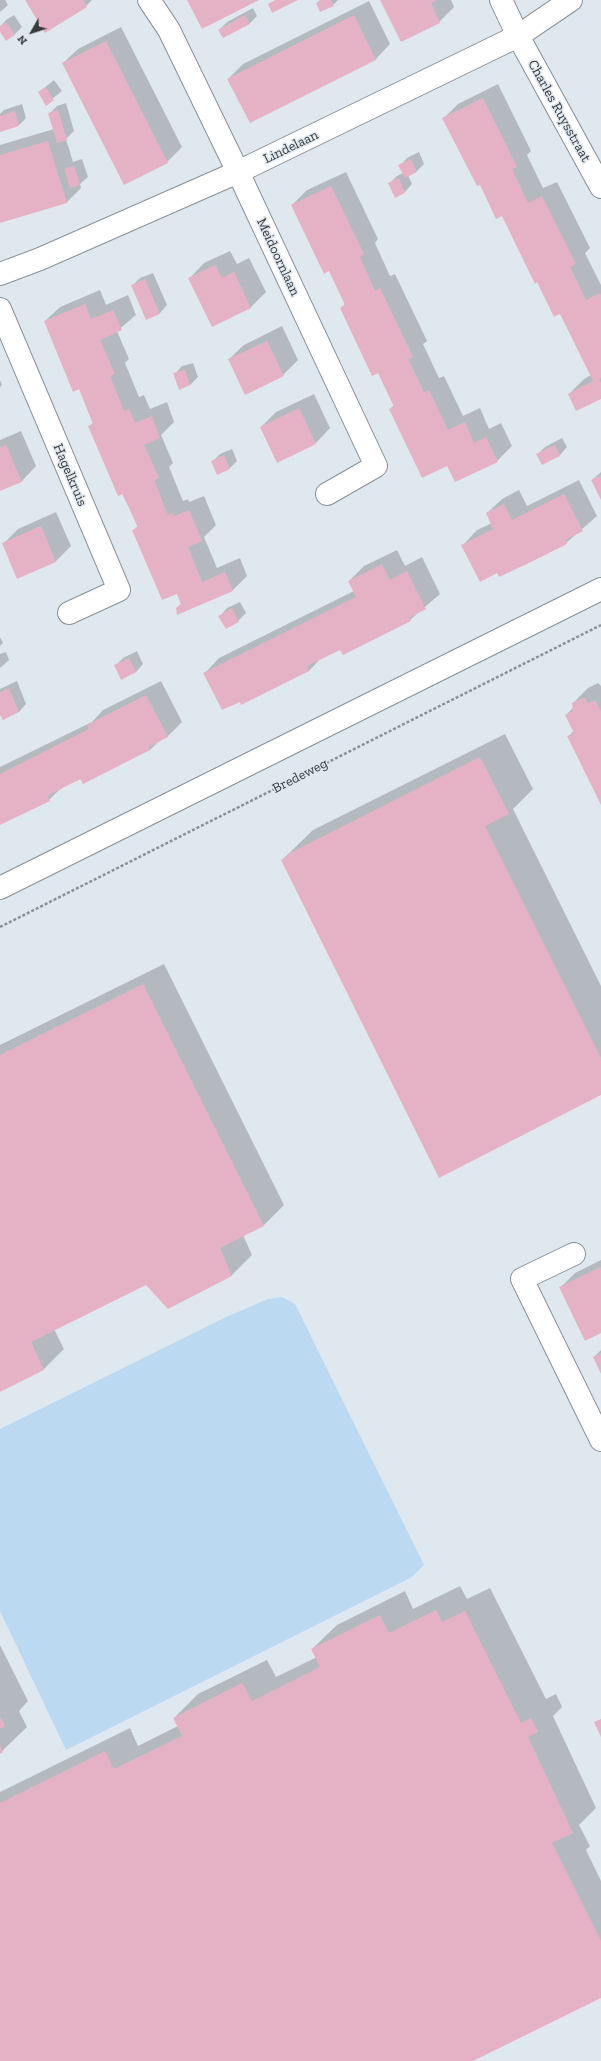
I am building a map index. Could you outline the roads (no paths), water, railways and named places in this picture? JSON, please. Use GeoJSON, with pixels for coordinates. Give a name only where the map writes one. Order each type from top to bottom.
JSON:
{"type":"FeatureCollection","features":[{"type":"Feature","properties":{"kind":"street","name":"Meidoornlaan"},"geometry":{"type":"LineString","coordinates":[[149,0],[169,30],[238,172],[376,466],[327,494]]}},
{"type":"Feature","properties":{"kind":"street","name":"Charles Ruysstraat"},"geometry":{"type":"LineString","coordinates":[[500,0],[518,36],[601,186]]}},
{"type":"Feature","properties":{"kind":"street","name":"Lindelaan"},"geometry":{"type":"LineString","coordinates":[[0,274],[40,259],[238,172],[518,36],[572,0]]}},
{"type":"Feature","properties":{"kind":"street","name":"Hagelkruis"},"geometry":{"type":"LineString","coordinates":[[0,308],[119,590],[69,613]]}},
{"type":"Feature","properties":{"kind":"street"},"geometry":{"type":"LineString","coordinates":[[0,888],[601,589]]}},
{"type":"Feature","properties":{"kind":"street"},"geometry":{"type":"LineString","coordinates":[[574,1254],[522,1280],[601,1440]]}}]}
